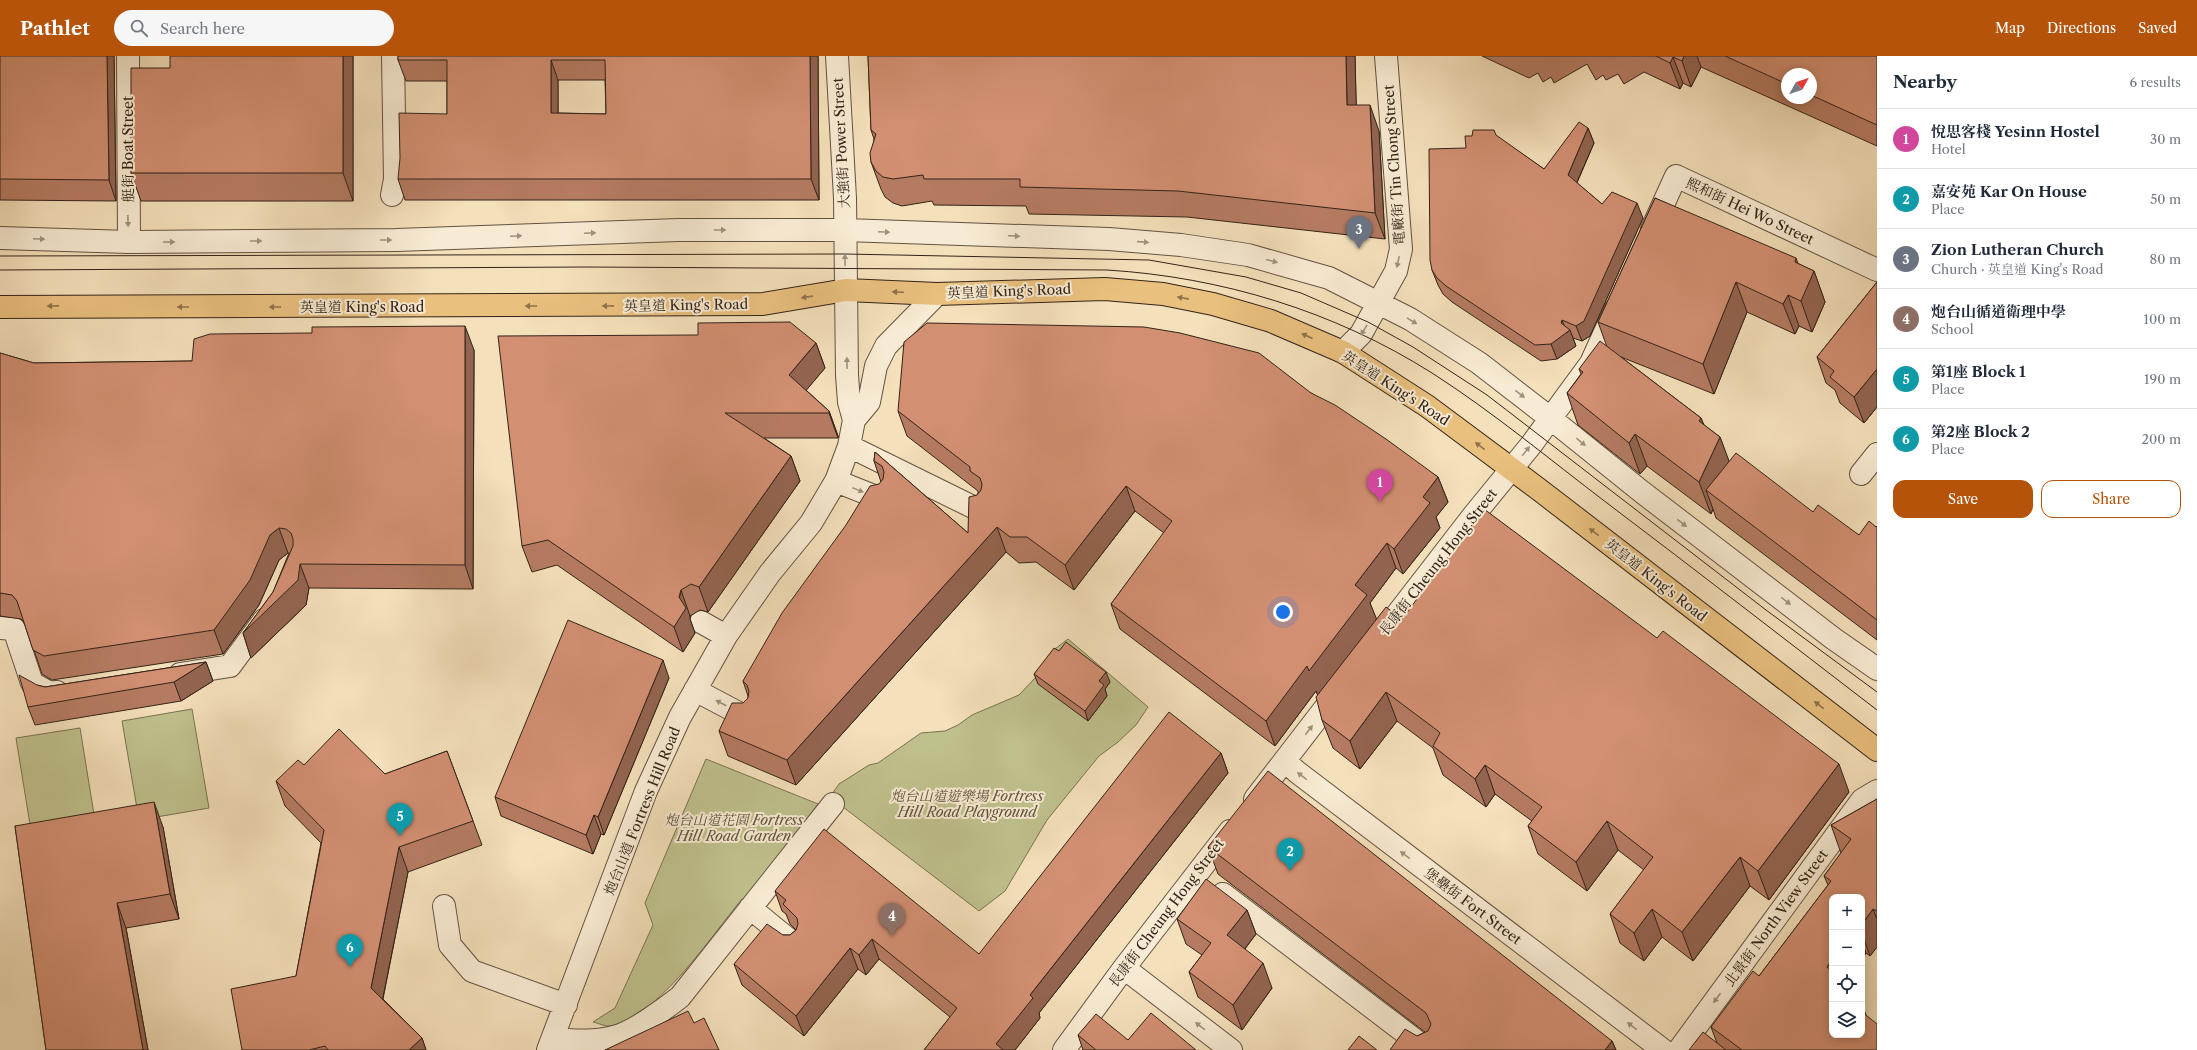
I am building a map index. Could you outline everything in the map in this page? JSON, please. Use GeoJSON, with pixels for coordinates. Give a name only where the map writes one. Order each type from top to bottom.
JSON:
{"type":"FeatureCollection","features":[{"type":"Feature","properties":{"kind":"main road","name":"英皇道 King's Road"},"geometry":{"type":"LineString","coordinates":[[0,307],[763,304],[846,290],[937,294],[1105,289],[1163,294],[1213,304],[1271,320],[1343,352],[1427,406],[1512,469],[1877,750]]}},
{"type":"Feature","properties":{"kind":"street","name":"艇街 Boat Street"},"geometry":{"type":"LineString","coordinates":[[128,56],[129,242]]}},
{"type":"Feature","properties":{"kind":"street"},"geometry":{"type":"LineString","coordinates":[[392,195],[395,179],[393,56]]}},
{"type":"Feature","properties":{"kind":"street","name":"大強街 Power Street"},"geometry":{"type":"LineString","coordinates":[[837,56],[845,230]]}},
{"type":"Feature","properties":{"kind":"street","name":"電廠街 Tin Chong Street"},"geometry":{"type":"LineString","coordinates":[[1343,352],[1361,334],[1396,271],[1400,249],[1386,56]]}},
{"type":"Feature","properties":{"kind":"street","name":"熙和街 Hei Wo Street"},"geometry":{"type":"LineString","coordinates":[[1643,248],[1676,176],[1877,270]]}},
{"type":"Feature","properties":{"kind":"street"},"geometry":{"type":"LineString","coordinates":[[0,238],[129,242],[396,240],[679,230],[845,230],[1108,239],[1181,245],[1248,255],[1303,269],[1329,278],[1378,302],[1479,363],[1642,492],[1834,639],[1877,669]]}},
{"type":"Feature","properties":{"kind":"street","name":"炮台山道 Fortress Hill Road"},"geometry":{"type":"LineString","coordinates":[[550,1045],[646,791],[680,717],[726,636],[770,573],[811,523],[836,481],[849,446],[854,420],[849,402],[845,230]]}},
{"type":"Feature","properties":{"kind":"street"},"geometry":{"type":"LineString","coordinates":[[1550,418],[1591,363],[1624,291]]}},
{"type":"Feature","properties":{"kind":"street","name":"炮台山道 Fortress Hill Road"},"geometry":{"type":"LineString","coordinates":[[854,420],[869,402],[876,366],[886,346],[937,294]]}},
{"type":"Feature","properties":{"kind":"street","name":"長康街 Cheung Hong Street"},"geometry":{"type":"LineString","coordinates":[[1367,654],[1512,469],[1550,418]]}},
{"type":"Feature","properties":{"kind":"street"},"geometry":{"type":"LineString","coordinates":[[849,446],[979,510]]}},
{"type":"Feature","properties":{"kind":"street"},"geometry":{"type":"LineString","coordinates":[[1861,474],[1877,454]]}},
{"type":"Feature","properties":{"kind":"street"},"geometry":{"type":"LineString","coordinates":[[836,481],[881,499]]}},
{"type":"Feature","properties":{"kind":"street"},"geometry":{"type":"LineString","coordinates":[[160,677],[230,666],[273,605]]}},
{"type":"Feature","properties":{"kind":"street"},"geometry":{"type":"LineString","coordinates":[[701,622],[726,636]]}},
{"type":"Feature","properties":{"kind":"street"},"geometry":{"type":"LineString","coordinates":[[0,628],[14,629],[32,683],[50,693],[73,690]]}},
{"type":"Feature","properties":{"kind":"street","name":"長康街 Cheung Hong Street"},"geometry":{"type":"LineString","coordinates":[[1064,1050],[1197,872],[1285,761],[1352,673]]}},
{"type":"Feature","properties":{"kind":"street"},"geometry":{"type":"LineString","coordinates":[[695,690],[746,718]]}},
{"type":"Feature","properties":{"kind":"street","name":"堡壘街 Fort Street"},"geometry":{"type":"LineString","coordinates":[[1285,761],[1296,772],[1662,1050]]}},
{"type":"Feature","properties":{"kind":"street","name":"北景街 North View Street"},"geometry":{"type":"LineString","coordinates":[[1679,1050],[1862,800],[1877,791]]}},
{"type":"Feature","properties":{"kind":"street"},"geometry":{"type":"LineString","coordinates":[[550,1045],[619,1036],[663,1011],[680,997],[833,804]]}},
{"type":"Feature","properties":{"kind":"street"},"geometry":{"type":"LineString","coordinates":[[1197,872],[1213,886],[1428,1050]]}},
{"type":"Feature","properties":{"kind":"street"},"geometry":{"type":"LineString","coordinates":[[444,906],[450,945],[472,971],[566,1005]]}},
{"type":"Feature","properties":{"kind":"street"},"geometry":{"type":"LineString","coordinates":[[750,908],[794,943]]}},
{"type":"Feature","properties":{"kind":"street"},"geometry":{"type":"LineString","coordinates":[[1124,968],[1231,1050]]}},
{"type":"Feature","properties":{"kind":"green space","name":"炮台山道遊樂場 Fortress Hill Road Playground"},"geometry":{"type":"Polygon","coordinates":[[[1068,639],[1148,707],[1136,725],[1118,742],[1099,756],[1047,820],[1005,891],[979,911],[830,797],[839,784],[869,765],[878,763],[921,733],[945,731],[958,725],[972,715],[1019,695],[1052,660],[1051,652],[1068,639]]]}},
{"type":"Feature","properties":{"kind":"green space"},"geometry":{"type":"Polygon","coordinates":[[[192,709],[209,808],[139,820],[122,721],[192,709]]]}},
{"type":"Feature","properties":{"kind":"green space"},"geometry":{"type":"Polygon","coordinates":[[[80,728],[97,833],[33,843],[16,738],[80,728]]]}},
{"type":"Feature","properties":{"kind":"green space","name":"炮台山道花園 Fortress Hill Road Garden"},"geometry":{"type":"Polygon","coordinates":[[[706,759],[818,804],[748,900],[742,899],[700,953],[665,991],[647,1007],[629,1019],[611,1026],[593,1022],[615,1008],[653,925],[645,903],[706,759]]]}},
{"type":"Feature","properties":{"kind":"building"},"geometry":{"type":"Polygon","coordinates":[[[0,56],[107,56],[109,180],[0,179],[0,56]]]}},
{"type":"Feature","properties":{"kind":"building"},"geometry":{"type":"Polygon","coordinates":[[[170,56],[343,56],[343,173],[131,173],[131,68],[170,68],[170,56]]]}},
{"type":"Feature","properties":{"kind":"building"},"geometry":{"type":"Polygon","coordinates":[[[398,56],[810,56],[811,179],[398,179],[400,158],[399,113],[447,114],[447,60],[398,60],[398,56]],[[551,60],[551,113],[606,114],[605,60],[551,60]]]}},
{"type":"Feature","properties":{"kind":"building"},"geometry":{"type":"Polygon","coordinates":[[[868,56],[1346,56],[1347,105],[1370,105],[1375,213],[1178,191],[1020,187],[1020,179],[924,179],[923,175],[893,179],[883,177],[876,171],[871,162],[870,153],[876,134],[871,130],[868,56]]]}},
{"type":"Feature","properties":{"kind":"building"},"geometry":{"type":"Polygon","coordinates":[[[1656,56],[1684,56],[1682,61],[1673,57],[1670,63],[1656,56]]]}},
{"type":"Feature","properties":{"kind":"building"},"geometry":{"type":"Polygon","coordinates":[[[1725,56],[1877,56],[1877,125],[1817,98],[1817,68],[1781,68],[1781,81],[1725,56]]]}},
{"type":"Feature","properties":{"kind":"building"},"geometry":{"type":"Polygon","coordinates":[[[1579,122],[1588,128],[1568,175],[1602,204],[1612,192],[1637,203],[1584,321],[1576,326],[1562,320],[1561,323],[1570,330],[1551,344],[1535,345],[1446,286],[1437,278],[1432,270],[1430,260],[1429,149],[1466,148],[1465,136],[1472,136],[1473,130],[1494,130],[1496,135],[1544,169],[1579,122]]]}},
{"type":"Feature","properties":{"kind":"building"},"geometry":{"type":"Polygon","coordinates":[[[1655,198],[1796,258],[1795,262],[1814,271],[1801,301],[1788,295],[1783,304],[1736,282],[1703,364],[1598,322],[1655,198]]]}},
{"type":"Feature","properties":{"kind":"building"},"geometry":{"type":"Polygon","coordinates":[[[1877,282],[1877,369],[1854,397],[1830,377],[1834,371],[1817,357],[1877,282]]]}},
{"type":"Feature","properties":{"kind":"building"},"geometry":{"type":"Polygon","coordinates":[[[790,322],[816,343],[789,375],[829,411],[829,413],[725,413],[791,456],[699,587],[691,584],[681,590],[679,597],[686,608],[674,627],[548,540],[522,546],[498,336],[698,335],[698,323],[790,322]]]}},
{"type":"Feature","properties":{"kind":"building"},"geometry":{"type":"Polygon","coordinates":[[[927,323],[1144,327],[1180,333],[1259,353],[1311,393],[1335,405],[1386,439],[1438,477],[1423,497],[1430,503],[1394,549],[1387,543],[1355,585],[1367,595],[1309,671],[1307,666],[1266,721],[1111,604],[1172,521],[1126,486],[1065,565],[1027,537],[1010,537],[997,527],[787,760],[719,731],[732,703],[743,703],[748,698],[749,691],[747,685],[743,681],[782,613],[846,525],[870,486],[879,484],[883,479],[884,472],[882,466],[874,461],[875,452],[968,533],[969,497],[977,495],[981,490],[982,484],[980,478],[970,471],[970,467],[898,411],[904,342],[927,323]]]}},
{"type":"Feature","properties":{"kind":"building"},"geometry":{"type":"Polygon","coordinates":[[[465,326],[465,565],[300,564],[298,580],[243,633],[273,592],[293,546],[291,533],[286,529],[279,528],[270,535],[250,580],[214,630],[44,656],[33,650],[17,601],[12,595],[0,593],[0,353],[34,363],[192,361],[194,339],[210,334],[312,333],[312,327],[465,326]]]}},
{"type":"Feature","properties":{"kind":"building"},"geometry":{"type":"Polygon","coordinates":[[[1600,341],[1701,418],[1699,421],[1720,437],[1699,482],[1635,434],[1629,443],[1567,393],[1583,372],[1579,369],[1600,341]]]}},
{"type":"Feature","properties":{"kind":"building"},"geometry":{"type":"Polygon","coordinates":[[[1736,453],[1813,512],[1818,505],[1859,535],[1869,521],[1876,527],[1877,526],[1877,620],[1706,490],[1736,453]]]}},
{"type":"Feature","properties":{"kind":"building"},"geometry":{"type":"Polygon","coordinates":[[[1484,509],[1657,638],[1663,631],[1839,764],[1758,871],[1740,857],[1682,932],[1652,909],[1634,933],[1610,914],[1653,857],[1607,821],[1576,862],[1528,826],[1542,807],[1485,765],[1475,779],[1433,746],[1440,733],[1438,731],[1386,692],[1350,741],[1322,720],[1316,697],[1386,607],[1402,619],[1484,509]]]}},
{"type":"Feature","properties":{"kind":"building"},"geometry":{"type":"Polygon","coordinates":[[[568,620],[663,660],[598,817],[594,815],[586,835],[495,797],[568,620]]]}},
{"type":"Feature","properties":{"kind":"building"},"geometry":{"type":"Polygon","coordinates":[[[1066,642],[1106,672],[1099,681],[1104,685],[1085,711],[1034,674],[1054,648],[1059,651],[1066,642]]]}},
{"type":"Feature","properties":{"kind":"building"},"geometry":{"type":"Polygon","coordinates":[[[206,662],[174,682],[28,707],[19,675],[37,685],[45,687],[206,662]]]}},
{"type":"Feature","properties":{"kind":"building"},"geometry":{"type":"Polygon","coordinates":[[[1169,712],[1221,753],[1030,995],[1033,998],[996,1044],[1003,1050],[924,1050],[957,1008],[872,939],[859,955],[850,948],[796,1016],[734,964],[767,924],[783,935],[790,935],[796,930],[798,924],[797,918],[783,904],[786,900],[775,891],[824,829],[979,954],[1169,712]]]}},
{"type":"Feature","properties":{"kind":"building"},"geometry":{"type":"Polygon","coordinates":[[[339,729],[385,774],[447,751],[473,821],[399,847],[371,988],[422,1038],[409,1050],[328,1050],[325,1046],[309,1050],[242,1050],[231,989],[296,976],[324,830],[276,781],[298,760],[304,765],[339,729]]]}},
{"type":"Feature","properties":{"kind":"building"},"geometry":{"type":"Polygon","coordinates":[[[1268,771],[1612,1041],[1605,1050],[1390,1050],[1405,1029],[1417,1036],[1428,1031],[1431,1024],[1426,1013],[1208,847],[1268,771]]]}},
{"type":"Feature","properties":{"kind":"building"},"geometry":{"type":"Polygon","coordinates":[[[1877,799],[1877,911],[1873,909],[1865,920],[1865,894],[1829,894],[1829,964],[1827,967],[1829,969],[1829,1038],[1865,1038],[1865,1014],[1877,1024],[1877,1050],[1742,1050],[1711,1027],[1753,971],[1759,976],[1831,881],[1824,876],[1851,839],[1831,825],[1877,799]]]}},
{"type":"Feature","properties":{"kind":"building"},"geometry":{"type":"Polygon","coordinates":[[[154,802],[170,894],[117,903],[143,1050],[46,1050],[15,826],[154,802]]]}},
{"type":"Feature","properties":{"kind":"building"},"geometry":{"type":"Polygon","coordinates":[[[1206,879],[1247,910],[1227,935],[1263,963],[1233,1005],[1189,972],[1211,943],[1177,919],[1206,879]]]}},
{"type":"Feature","properties":{"kind":"building"},"geometry":{"type":"Polygon","coordinates":[[[688,1011],[694,1023],[704,1018],[719,1050],[605,1050],[688,1011]]]}},
{"type":"Feature","properties":{"kind":"building"},"geometry":{"type":"Polygon","coordinates":[[[1151,1013],[1196,1050],[1096,1050],[1078,1035],[1096,1014],[1128,1040],[1151,1013]]]}},
{"type":"Feature","properties":{"kind":"building"},"geometry":{"type":"Polygon","coordinates":[[[1703,1032],[1726,1050],[1689,1050],[1703,1032]]]}},
{"type":"Feature","properties":{"kind":"building"},"geometry":{"type":"Polygon","coordinates":[[[1359,1036],[1377,1050],[1348,1050],[1359,1036]]]}},
{"type":"Feature","properties":{"kind":"tram line"},"geometry":{"type":"LineString","coordinates":[[0,256],[845,254],[1149,260],[1246,277],[1301,293],[1368,322],[1413,347],[1487,395],[1766,610],[1877,692]]}},
{"type":"Feature","properties":{"kind":"tram line"},"geometry":{"type":"LineString","coordinates":[[0,270],[587,267],[1107,270],[1192,280],[1234,289],[1276,301],[1316,315],[1356,332],[1395,351],[1455,388],[1521,436],[1877,710]]}},
{"type":"Feature","properties":{"kind":"place","name":"Zion Lutheran Church"},"geometry":{"type":"Point","coordinates":[1359,249]}},
{"type":"Feature","properties":{"kind":"place","name":"悅思客棧 Yesinn Hostel"},"geometry":{"type":"Point","coordinates":[1380,502]}},
{"type":"Feature","properties":{"kind":"place","name":"第1座 Block 1"},"geometry":{"type":"Point","coordinates":[400,836]}},
{"type":"Feature","properties":{"kind":"place","name":"嘉安苑 Kar On House"},"geometry":{"type":"Point","coordinates":[1290,871]}},
{"type":"Feature","properties":{"kind":"place","name":"炮台山循道衛理中學"},"geometry":{"type":"Point","coordinates":[892,936]}},
{"type":"Feature","properties":{"kind":"place","name":"第2座 Block 2"},"geometry":{"type":"Point","coordinates":[350,967]}}]}
